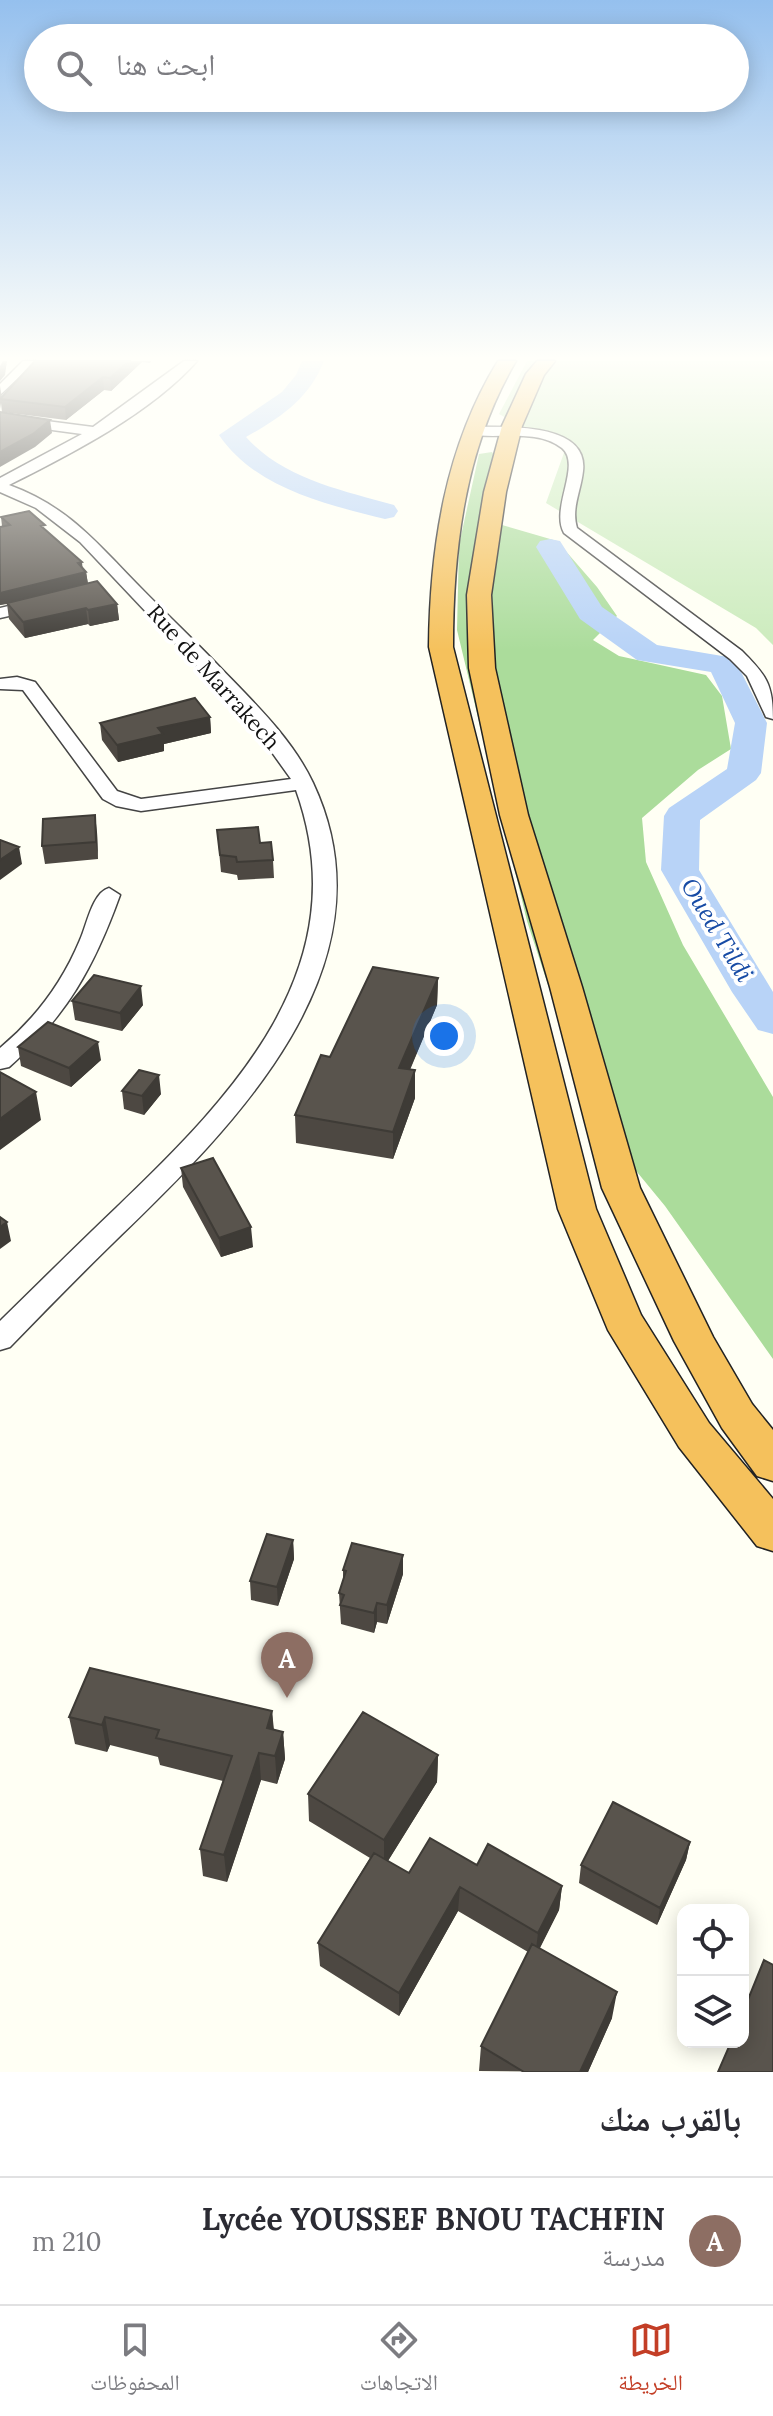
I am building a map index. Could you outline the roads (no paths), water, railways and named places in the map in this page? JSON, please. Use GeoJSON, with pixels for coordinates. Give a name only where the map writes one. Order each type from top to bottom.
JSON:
{"type":"FeatureCollection","features":[{"type":"Feature","properties":{"kind":"highway"},"geometry":{"type":"LineString","coordinates":[[466,458],[446,541],[440,600],[441,647],[577,1209],[622,1319],[694,1435],[773,1532]]}},
{"type":"Feature","properties":{"kind":"highway"},"geometry":{"type":"LineString","coordinates":[[505,458],[490,523],[479,595],[479,641],[514,815],[621,1188],[695,1341],[737,1416],[773,1463]]}},
{"type":"Feature","properties":{"kind":"street"},"geometry":{"type":"LineString","coordinates":[[0,486],[54,458]]}},
{"type":"Feature","properties":{"kind":"street"},"geometry":{"type":"LineString","coordinates":[[575,458],[566,512],[570,530],[736,655],[755,674],[773,713]]}},
{"type":"Feature","properties":{"kind":"street","name":"Rue de Marrakech"},"geometry":{"type":"LineString","coordinates":[[0,486],[73,524],[108,559],[119,583],[263,725],[303,783],[317,820],[324,857],[326,896],[319,941],[305,984],[279,1038],[241,1095],[206,1136],[0,1339]]}},
{"type":"Feature","properties":{"kind":"street"},"geometry":{"type":"LineString","coordinates":[[0,613],[56,599]]}},
{"type":"Feature","properties":{"kind":"street"},"geometry":{"type":"LineString","coordinates":[[0,684],[17,682],[29,686],[110,795],[123,802],[165,804],[303,783]]}},
{"type":"Feature","properties":{"kind":"street"},"geometry":{"type":"LineString","coordinates":[[0,1061],[34,1034],[72,983],[89,951],[109,895]]}},
{"type":"Feature","properties":{"kind":"waterway","name":"Oued Tildi"},"geometry":{"type":"LineString","coordinates":[[251,458],[304,487],[385,511]]}},
{"type":"Feature","properties":{"kind":"waterway","name":"Oued Tildi"},"geometry":{"type":"LineString","coordinates":[[550,547],[591,613],[648,653],[723,665],[751,723],[744,773],[682,816],[680,870],[752,992],[773,1021]]}},
{"type":"Feature","properties":{"kind":"place","name":"Lycée YOUSSEF BNOU TACHFIN"},"geometry":{"type":"Point","coordinates":[287,1698]}}]}
